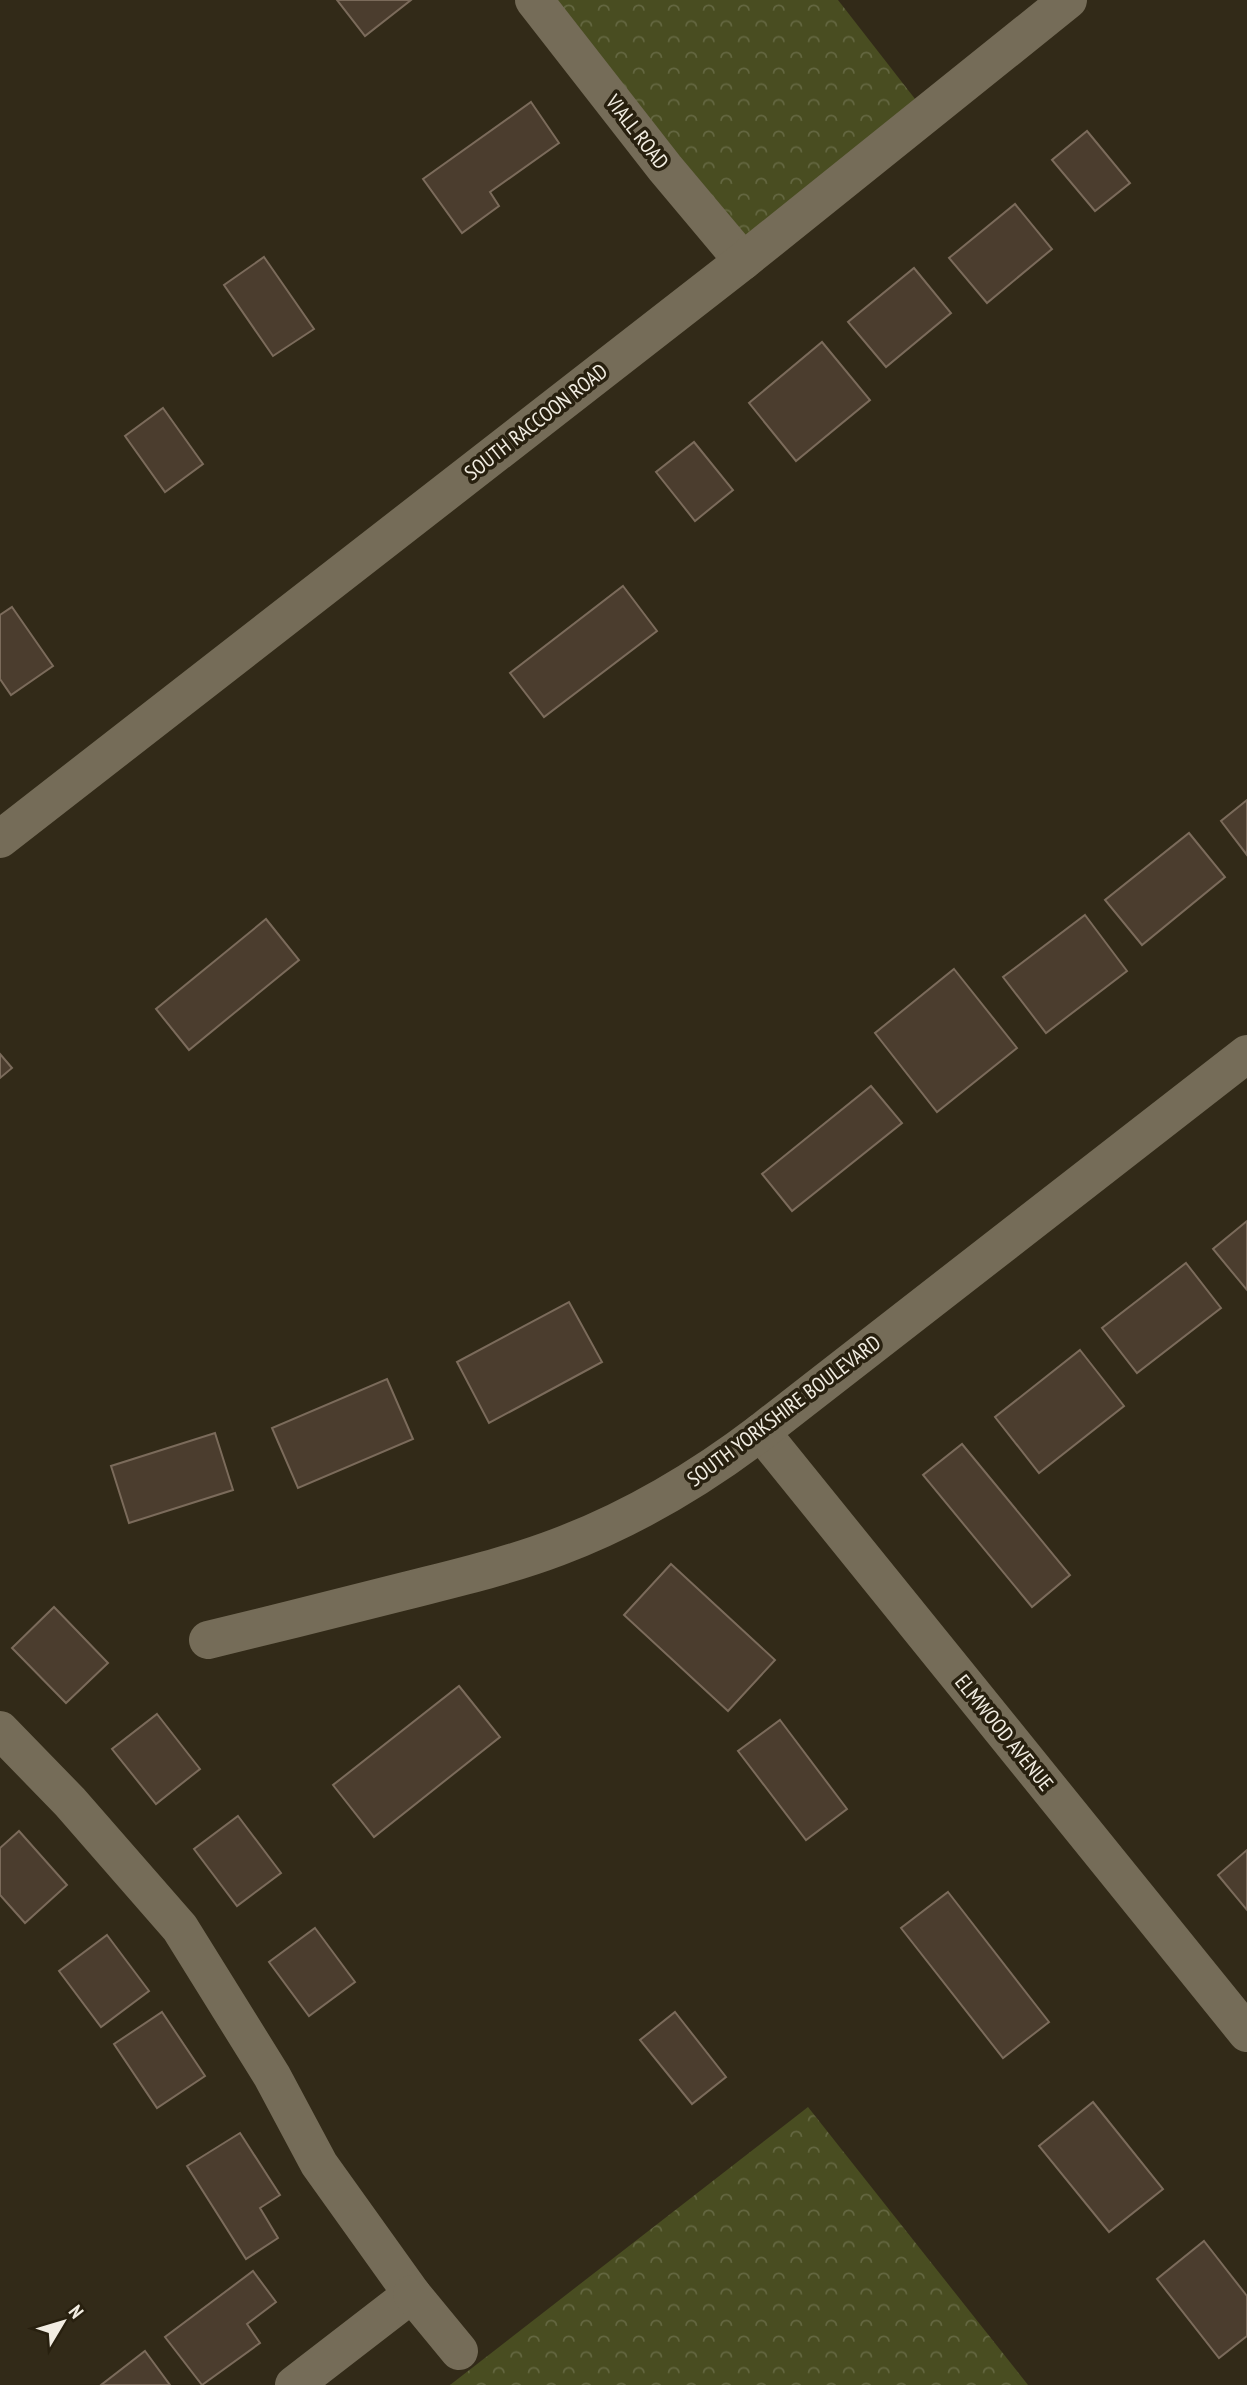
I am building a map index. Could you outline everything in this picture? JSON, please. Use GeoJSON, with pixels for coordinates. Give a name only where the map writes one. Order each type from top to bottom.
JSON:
{"type":"FeatureCollection","features":[{"type":"Feature","properties":{"kind":"street","name":"VIALL ROAD"},"geometry":{"type":"LineString","coordinates":[[534,0],[665,168],[743,261]]}},
{"type":"Feature","properties":{"kind":"street","name":"SOUTH RACCOON ROAD"},"geometry":{"type":"LineString","coordinates":[[0,838],[743,261],[1068,0]]}},
{"type":"Feature","properties":{"kind":"street","name":"SOUTH YORKSHIRE BOULEVARD"},"geometry":{"type":"LineString","coordinates":[[208,1640],[483,1571],[558,1547],[617,1522],[669,1495],[714,1468],[1247,1054]]}},
{"type":"Feature","properties":{"kind":"street","name":"ELMWOOD AVENUE"},"geometry":{"type":"LineString","coordinates":[[761,1432],[1247,2033]]}},
{"type":"Feature","properties":{"kind":"street"},"geometry":{"type":"LineString","coordinates":[[0,1730],[70,1802],[180,1928],[272,2076],[319,2164],[412,2294],[459,2351]]}},
{"type":"Feature","properties":{"kind":"street"},"geometry":{"type":"LineString","coordinates":[[294,2385],[412,2294]]}},
{"type":"Feature","properties":{"kind":"green space"},"geometry":{"type":"Polygon","coordinates":[[[534,0],[838,0],[926,113],[743,261],[534,0]]]}},
{"type":"Feature","properties":{"kind":"green space"},"geometry":{"type":"Polygon","coordinates":[[[808,2107],[1028,2385],[450,2385],[808,2107]]]}},
{"type":"Feature","properties":{"kind":"building"},"geometry":{"type":"Polygon","coordinates":[[[337,0],[411,0],[365,36],[337,0]]]}},
{"type":"Feature","properties":{"kind":"building"},"geometry":{"type":"Polygon","coordinates":[[[531,102],[559,143],[490,192],[499,206],[462,233],[423,179],[531,102]]]}},
{"type":"Feature","properties":{"kind":"building"},"geometry":{"type":"Polygon","coordinates":[[[1087,131],[1130,183],[1095,211],[1052,160],[1087,131]]]}},
{"type":"Feature","properties":{"kind":"building"},"geometry":{"type":"Polygon","coordinates":[[[1015,204],[1052,249],[987,303],[949,258],[1015,204]]]}},
{"type":"Feature","properties":{"kind":"building"},"geometry":{"type":"Polygon","coordinates":[[[264,257],[314,329],[273,356],[224,285],[264,257]]]}},
{"type":"Feature","properties":{"kind":"building"},"geometry":{"type":"Polygon","coordinates":[[[914,268],[951,313],[886,367],[848,322],[914,268]]]}},
{"type":"Feature","properties":{"kind":"building"},"geometry":{"type":"Polygon","coordinates":[[[822,342],[870,400],[796,461],[749,403],[822,342]]]}},
{"type":"Feature","properties":{"kind":"building"},"geometry":{"type":"Polygon","coordinates":[[[163,408],[203,464],[165,492],[125,436],[163,408]]]}},
{"type":"Feature","properties":{"kind":"building"},"geometry":{"type":"Polygon","coordinates":[[[694,442],[733,490],[695,521],[656,472],[694,442]]]}},
{"type":"Feature","properties":{"kind":"building"},"geometry":{"type":"Polygon","coordinates":[[[623,586],[657,631],[544,717],[510,673],[623,586]]]}},
{"type":"Feature","properties":{"kind":"building"},"geometry":{"type":"Polygon","coordinates":[[[12,607],[53,666],[11,695],[0,679],[0,615],[12,607]]]}},
{"type":"Feature","properties":{"kind":"building"},"geometry":{"type":"Polygon","coordinates":[[[1247,800],[1247,855],[1221,821],[1247,800]]]}},
{"type":"Feature","properties":{"kind":"building"},"geometry":{"type":"Polygon","coordinates":[[[1189,833],[1225,877],[1142,945],[1105,900],[1189,833]]]}},
{"type":"Feature","properties":{"kind":"building"},"geometry":{"type":"Polygon","coordinates":[[[1085,915],[1127,971],[1046,1033],[1003,977],[1085,915]]]}},
{"type":"Feature","properties":{"kind":"building"},"geometry":{"type":"Polygon","coordinates":[[[266,919],[299,960],[189,1050],[156,1009],[266,919]]]}},
{"type":"Feature","properties":{"kind":"building"},"geometry":{"type":"Polygon","coordinates":[[[954,969],[1017,1048],[937,1112],[875,1033],[954,969]]]}},
{"type":"Feature","properties":{"kind":"building"},"geometry":{"type":"Polygon","coordinates":[[[0,1054],[12,1068],[0,1078],[0,1054]]]}},
{"type":"Feature","properties":{"kind":"building"},"geometry":{"type":"Polygon","coordinates":[[[871,1086],[902,1123],[792,1211],[762,1174],[871,1086]]]}},
{"type":"Feature","properties":{"kind":"building"},"geometry":{"type":"Polygon","coordinates":[[[1247,1221],[1247,1290],[1213,1249],[1247,1221]]]}},
{"type":"Feature","properties":{"kind":"building"},"geometry":{"type":"Polygon","coordinates":[[[1186,1263],[1221,1308],[1137,1373],[1102,1328],[1186,1263]]]}},
{"type":"Feature","properties":{"kind":"building"},"geometry":{"type":"Polygon","coordinates":[[[569,1302],[602,1362],[489,1423],[457,1362],[569,1302]]]}},
{"type":"Feature","properties":{"kind":"building"},"geometry":{"type":"Polygon","coordinates":[[[1080,1350],[1124,1406],[1039,1473],[995,1417],[1080,1350]]]}},
{"type":"Feature","properties":{"kind":"building"},"geometry":{"type":"Polygon","coordinates":[[[387,1379],[413,1439],[298,1488],[272,1428],[387,1379]]]}},
{"type":"Feature","properties":{"kind":"building"},"geometry":{"type":"Polygon","coordinates":[[[215,1433],[233,1490],[129,1523],[111,1466],[215,1433]]]}},
{"type":"Feature","properties":{"kind":"building"},"geometry":{"type":"Polygon","coordinates":[[[962,1444],[1070,1575],[1032,1607],[923,1475],[962,1444]]]}},
{"type":"Feature","properties":{"kind":"building"},"geometry":{"type":"Polygon","coordinates":[[[671,1564],[775,1660],[728,1711],[624,1615],[671,1564]]]}},
{"type":"Feature","properties":{"kind":"building"},"geometry":{"type":"Polygon","coordinates":[[[54,1607],[108,1663],[66,1703],[12,1648],[54,1607]]]}},
{"type":"Feature","properties":{"kind":"building"},"geometry":{"type":"Polygon","coordinates":[[[459,1686],[500,1737],[374,1837],[333,1785],[459,1686]]]}},
{"type":"Feature","properties":{"kind":"building"},"geometry":{"type":"Polygon","coordinates":[[[157,1714],[200,1769],[156,1804],[112,1749],[157,1714]]]}},
{"type":"Feature","properties":{"kind":"building"},"geometry":{"type":"Polygon","coordinates":[[[780,1720],[847,1809],[806,1840],[738,1751],[780,1720]]]}},
{"type":"Feature","properties":{"kind":"building"},"geometry":{"type":"Polygon","coordinates":[[[238,1816],[281,1873],[237,1906],[194,1849],[238,1816]]]}},
{"type":"Feature","properties":{"kind":"building"},"geometry":{"type":"Polygon","coordinates":[[[19,1831],[67,1885],[25,1923],[0,1895],[0,1848],[19,1831]]]}},
{"type":"Feature","properties":{"kind":"building"},"geometry":{"type":"Polygon","coordinates":[[[1247,1850],[1247,1910],[1218,1875],[1247,1850]]]}},
{"type":"Feature","properties":{"kind":"building"},"geometry":{"type":"Polygon","coordinates":[[[948,1892],[1049,2022],[1003,2058],[901,1928],[948,1892]]]}},
{"type":"Feature","properties":{"kind":"building"},"geometry":{"type":"Polygon","coordinates":[[[315,1928],[355,1982],[309,2016],[269,1962],[315,1928]]]}},
{"type":"Feature","properties":{"kind":"building"},"geometry":{"type":"Polygon","coordinates":[[[107,1935],[149,1991],[101,2027],[59,1971],[107,1935]]]}},
{"type":"Feature","properties":{"kind":"building"},"geometry":{"type":"Polygon","coordinates":[[[162,2012],[205,2076],[157,2108],[114,2044],[162,2012]]]}},
{"type":"Feature","properties":{"kind":"building"},"geometry":{"type":"Polygon","coordinates":[[[675,2012],[726,2077],[692,2104],[640,2040],[675,2012]]]}},
{"type":"Feature","properties":{"kind":"building"},"geometry":{"type":"Polygon","coordinates":[[[1093,2102],[1163,2189],[1109,2232],[1039,2146],[1093,2102]]]}},
{"type":"Feature","properties":{"kind":"building"},"geometry":{"type":"Polygon","coordinates":[[[240,2133],[280,2195],[260,2208],[278,2238],[246,2259],[187,2166],[240,2133]]]}},
{"type":"Feature","properties":{"kind":"building"},"geometry":{"type":"Polygon","coordinates":[[[1204,2241],[1247,2296],[1247,2336],[1219,2358],[1157,2279],[1204,2241]]]}},
{"type":"Feature","properties":{"kind":"building"},"geometry":{"type":"Polygon","coordinates":[[[253,2271],[276,2302],[247,2324],[260,2343],[202,2385],[165,2337],[253,2271]]]}},
{"type":"Feature","properties":{"kind":"building"},"geometry":{"type":"Polygon","coordinates":[[[145,2351],[170,2385],[101,2385],[145,2351]]]}}]}
